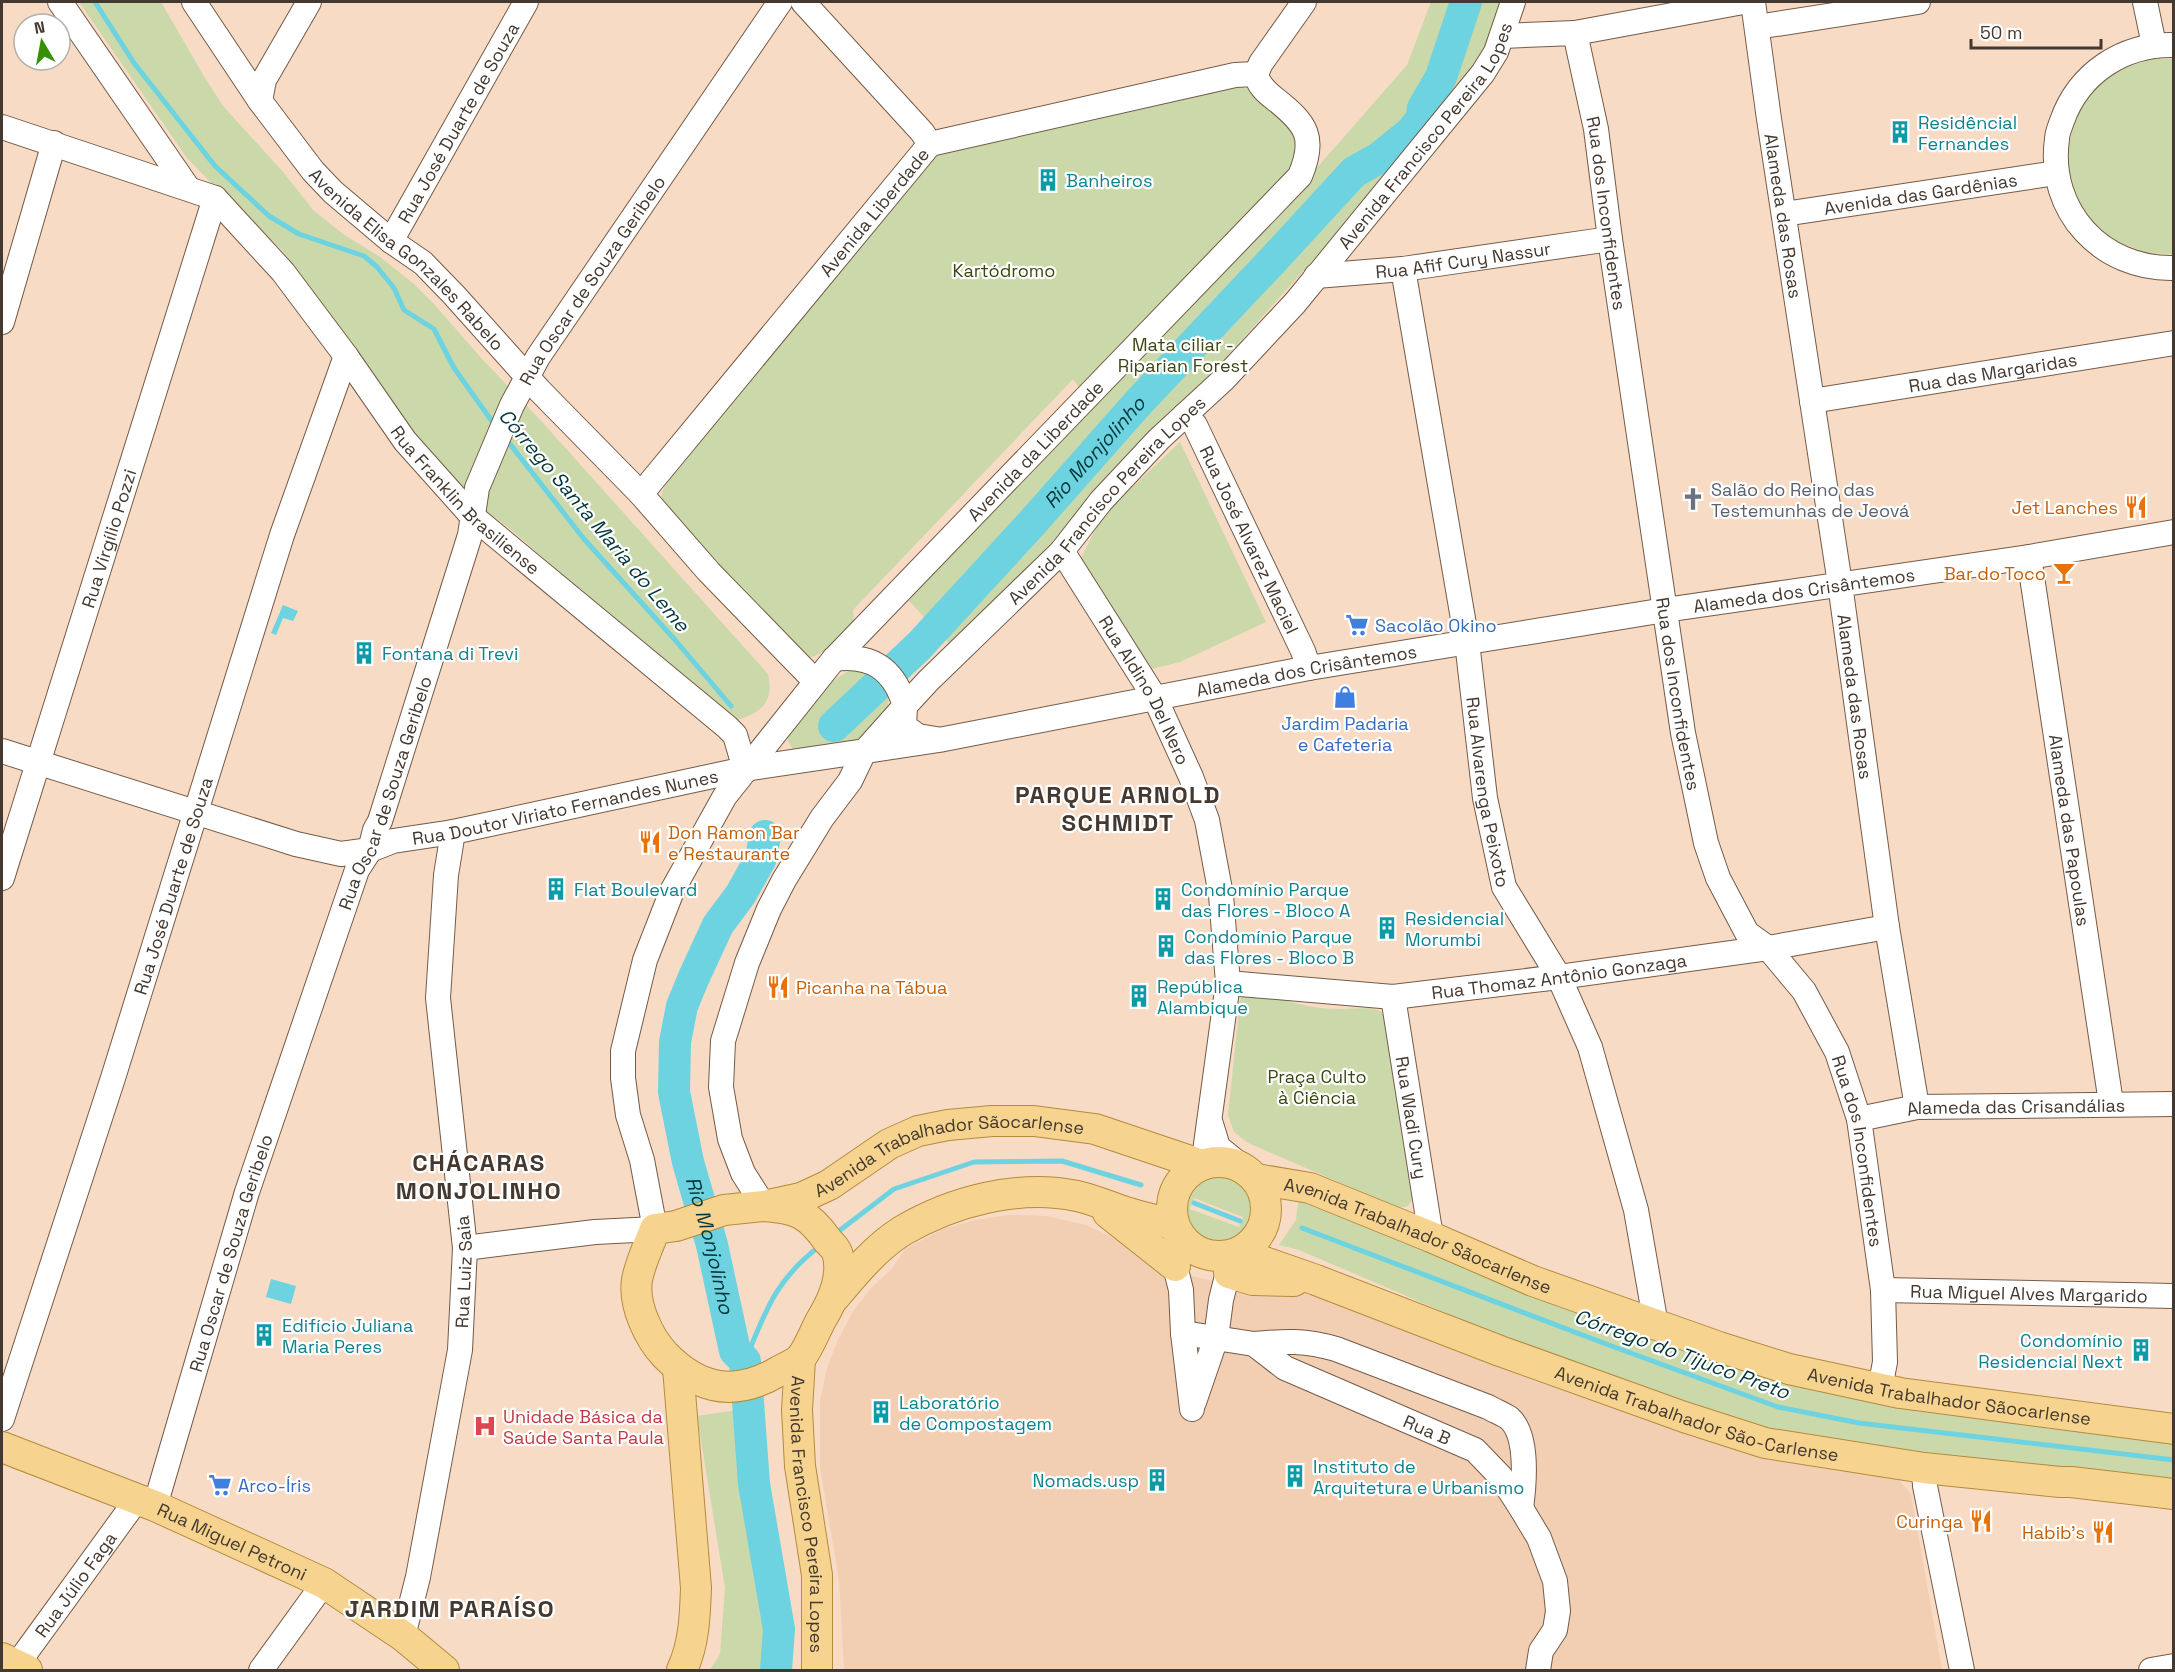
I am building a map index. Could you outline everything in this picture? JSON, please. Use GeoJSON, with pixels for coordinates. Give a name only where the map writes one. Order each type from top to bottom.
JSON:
{"type":"FeatureCollection","features":[{"type":"Feature","properties":{"kind":"main road","name":"Avenida Trabalhador Sãocarlense"},"geometry":{"type":"LineString","coordinates":[[764,1206],[801,1198],[829,1185],[889,1144],[918,1131],[970,1123],[1034,1121],[1095,1129],[1204,1164]]}},
{"type":"Feature","properties":{"kind":"main road"},"geometry":{"type":"LineString","coordinates":[[1217,1162],[1232,1163],[1250,1174],[1263,1192],[1266,1206],[1265,1220],[1260,1234],[1251,1245],[1233,1260],[1200,1253],[1188,1246],[1177,1230],[1171,1210],[1173,1196],[1179,1183],[1190,1172],[1204,1164],[1217,1162]]}},
{"type":"Feature","properties":{"kind":"main road","name":"Avenida Trabalhador Sãocarlense"},"geometry":{"type":"LineString","coordinates":[[1250,1174],[1310,1188],[1533,1281],[1656,1326],[1789,1369],[1932,1398],[2174,1428]]}},
{"type":"Feature","properties":{"kind":"main road"},"geometry":{"type":"LineString","coordinates":[[832,1301],[839,1268],[838,1253],[816,1225],[800,1213],[787,1208],[764,1206],[724,1210],[666,1227],[637,1281],[638,1300],[648,1329],[660,1349],[678,1368],[702,1382],[718,1386],[742,1387],[764,1380],[800,1359],[832,1301],[862,1264],[901,1232],[946,1209],[1002,1195],[1029,1193],[1078,1196],[1177,1230]]}},
{"type":"Feature","properties":{"kind":"main road"},"geometry":{"type":"LineString","coordinates":[[1094,1201],[1176,1266]]}},
{"type":"Feature","properties":{"kind":"main road","name":"Avenida Trabalhador São-Carlense"},"geometry":{"type":"LineString","coordinates":[[1233,1260],[1316,1280],[1500,1351],[1684,1418],[1755,1440],[1834,1456],[1924,1468],[2174,1494]]}},
{"type":"Feature","properties":{"kind":"main road","name":"Avenida Francisco Pereira Lopes"},"geometry":{"type":"LineString","coordinates":[[800,1359],[797,1410],[800,1466],[817,1575],[817,1671]]}},
{"type":"Feature","properties":{"kind":"main road"},"geometry":{"type":"LineString","coordinates":[[678,1368],[696,1588],[695,1625],[690,1653],[682,1671]]}},
{"type":"Feature","properties":{"kind":"main road","name":"Rua Miguel Petroni"},"geometry":{"type":"LineString","coordinates":[[2,1447],[147,1502],[324,1583],[403,1636],[444,1671]]}},
{"type":"Feature","properties":{"kind":"street"},"geometry":{"type":"LineString","coordinates":[[60,2],[188,188]]}},
{"type":"Feature","properties":{"kind":"street","name":"Avenida Elisa Gonzales Rabelo"},"geometry":{"type":"LineString","coordinates":[[194,2],[260,101],[313,171],[333,192],[391,242],[423,263],[574,428],[641,494],[709,572],[815,681]]}},
{"type":"Feature","properties":{"kind":"street"},"geometry":{"type":"LineString","coordinates":[[260,101],[264,80],[309,2]]}},
{"type":"Feature","properties":{"kind":"street","name":"Rua José Duarte de Souza"},"geometry":{"type":"LineString","coordinates":[[391,242],[526,2]]}},
{"type":"Feature","properties":{"kind":"street","name":"Rua Oscar de Souza Geribelo"},"geometry":{"type":"LineString","coordinates":[[147,1502],[247,1192],[357,870],[370,850],[414,717],[470,535],[477,488],[486,466],[512,405],[538,357],[780,2]]}},
{"type":"Feature","properties":{"kind":"street"},"geometry":{"type":"LineString","coordinates":[[803,2],[930,144]]}},
{"type":"Feature","properties":{"kind":"street"},"geometry":{"type":"LineString","coordinates":[[1256,74],[1261,63],[1304,2]]}},
{"type":"Feature","properties":{"kind":"street","name":"Avenida Francisco Pereira Lopes"},"geometry":{"type":"LineString","coordinates":[[864,752],[928,681],[1062,551],[1101,501],[1185,415],[1236,367],[1295,303],[1483,73],[1496,52],[1513,2]]}},
{"type":"Feature","properties":{"kind":"street"},"geometry":{"type":"LineString","coordinates":[[1502,36],[1575,33],[1743,2]]}},
{"type":"Feature","properties":{"kind":"street","name":"Alameda das Rosas"},"geometry":{"type":"LineString","coordinates":[[1753,2],[1840,584],[1887,927],[1917,1107]]}},
{"type":"Feature","properties":{"kind":"street"},"geometry":{"type":"LineString","coordinates":[[1757,27],[1918,2]]}},
{"type":"Feature","properties":{"kind":"street"},"geometry":{"type":"LineString","coordinates":[[2145,2],[2164,45],[2120,55],[2090,75],[2068,104],[2056,138],[2056,173],[2067,208],[2089,237],[2118,258],[2153,269],[2174,268]]}},
{"type":"Feature","properties":{"kind":"street","name":"Rua dos Inconfidentes"},"geometry":{"type":"LineString","coordinates":[[1575,33],[1596,129],[1610,239],[1683,733],[1706,843],[1718,878],[1747,933],[1768,948],[1804,991],[1837,1052],[1860,1119],[1883,1290],[1885,1362],[1880,1388]]}},
{"type":"Feature","properties":{"kind":"street","name":"Avenida Liberdade"},"geometry":{"type":"LineString","coordinates":[[641,494],[930,144],[1235,75],[1256,74]]}},
{"type":"Feature","properties":{"kind":"street","name":"Avenida da Liberdade"},"geometry":{"type":"LineString","coordinates":[[745,769],[815,681],[842,658],[1300,176],[1307,158],[1308,139],[1299,120],[1267,93],[1258,82],[1256,74]]}},
{"type":"Feature","properties":{"kind":"street"},"geometry":{"type":"LineString","coordinates":[[2,127],[215,198]]}},
{"type":"Feature","properties":{"kind":"street"},"geometry":{"type":"LineString","coordinates":[[2,321],[54,143]]}},
{"type":"Feature","properties":{"kind":"street","name":"Avenida das Gardênias"},"geometry":{"type":"LineString","coordinates":[[1784,214],[2056,173]]}},
{"type":"Feature","properties":{"kind":"street","name":"Rua Franklin Brasiliense"},"geometry":{"type":"LineString","coordinates":[[215,198],[283,272],[346,356],[405,441],[472,516],[727,727],[735,735],[745,769]]}},
{"type":"Feature","properties":{"kind":"street","name":"Rua Virgílio Pozzi"},"geometry":{"type":"LineString","coordinates":[[2,878],[215,198]]}},
{"type":"Feature","properties":{"kind":"street","name":"Rua Afif Cury Nassur"},"geometry":{"type":"LineString","coordinates":[[1317,276],[1403,269],[1610,239]]}},
{"type":"Feature","properties":{"kind":"street","name":"Rua Alvarenga Peixoto"},"geometry":{"type":"LineString","coordinates":[[1403,269],[1467,642],[1485,798],[1504,887],[1559,977],[1590,1047],[1636,1210],[1656,1326]]}},
{"type":"Feature","properties":{"kind":"street","name":"Rua das Margaridas"},"geometry":{"type":"LineString","coordinates":[[1812,401],[2174,343]]}},
{"type":"Feature","properties":{"kind":"street","name":"Rua José Duarte de Souza"},"geometry":{"type":"LineString","coordinates":[[2,1419],[113,1078],[282,535],[346,356]]}},
{"type":"Feature","properties":{"kind":"street","name":"Rua José Alvarez Maciel"},"geometry":{"type":"LineString","coordinates":[[1185,415],[1195,425],[1309,668]]}},
{"type":"Feature","properties":{"kind":"street","name":"Alameda dos Crisântemos"},"geometry":{"type":"LineString","coordinates":[[939,740],[1309,668],[1665,610],[2029,557],[2174,532]]}},
{"type":"Feature","properties":{"kind":"street","name":"Rua Aldino Del Nero"},"geometry":{"type":"LineString","coordinates":[[1062,551],[1155,698],[1191,777],[1207,820],[1221,895],[1228,983],[1204,1164]]}},
{"type":"Feature","properties":{"kind":"street","name":"Alameda das Papoulas"},"geometry":{"type":"LineString","coordinates":[[2029,557],[2111,1104]]}},
{"type":"Feature","properties":{"kind":"street"},"geometry":{"type":"LineString","coordinates":[[842,658],[872,662],[892,677],[901,691],[905,706],[904,726],[918,736],[939,740]]}},
{"type":"Feature","properties":{"kind":"street","name":"Rua Doutor Viriato Fernandes Nunes"},"geometry":{"type":"LineString","coordinates":[[2,751],[37,764],[296,844],[341,854],[370,850],[393,842],[453,832],[745,769],[939,740]]}},
{"type":"Feature","properties":{"kind":"street"},"geometry":{"type":"LineString","coordinates":[[764,1206],[743,1173],[730,1139],[721,1087],[723,1041],[747,963],[769,909],[822,818],[850,781],[864,752]]}},
{"type":"Feature","properties":{"kind":"street"},"geometry":{"type":"LineString","coordinates":[[465,1248],[595,1232],[666,1227],[628,1115],[623,1078],[623,1051],[645,960],[672,891],[725,796],[745,769]]}},
{"type":"Feature","properties":{"kind":"street","name":"Rua Luiz Saia"},"geometry":{"type":"LineString","coordinates":[[403,1636],[418,1577],[460,1350],[465,1248],[438,998],[446,875],[453,832]]}},
{"type":"Feature","properties":{"kind":"street","name":"Rua Thomaz Antônio Gonzaga"},"geometry":{"type":"LineString","coordinates":[[1228,983],[1393,997],[1768,948],[1887,927]]}},
{"type":"Feature","properties":{"kind":"street","name":"Rua Wadi Cury"},"geometry":{"type":"LineString","coordinates":[[1393,997],[1431,1237]]}},
{"type":"Feature","properties":{"kind":"street","name":"Alameda das Crisandálias"},"geometry":{"type":"LineString","coordinates":[[1860,1119],[1917,1107],[2174,1104]]}},
{"type":"Feature","properties":{"kind":"street"},"geometry":{"type":"LineString","coordinates":[[1210,1122],[1218,1147],[1250,1174]]}},
{"type":"Feature","properties":{"kind":"street"},"geometry":{"type":"LineString","coordinates":[[1177,1230],[1176,1266],[1181,1290],[1183,1334],[1192,1409],[1216,1338],[1221,1300],[1233,1260]]}},
{"type":"Feature","properties":{"kind":"street","name":"Rua Miguel Alves Margarido"},"geometry":{"type":"LineString","coordinates":[[1883,1290],[2174,1296]]}},
{"type":"Feature","properties":{"kind":"street","name":"Rua B"},"geometry":{"type":"LineString","coordinates":[[1183,1334],[1254,1344],[1285,1368],[1475,1450],[1501,1477],[1521,1508],[1539,1538],[1555,1581],[1558,1611],[1555,1630],[1541,1651],[1538,1671]]}},
{"type":"Feature","properties":{"kind":"street"},"geometry":{"type":"LineString","coordinates":[[1254,1344],[1289,1341],[1313,1342],[1488,1407],[1511,1420],[1519,1436],[1524,1460],[1525,1481],[1521,1508]]}},
{"type":"Feature","properties":{"kind":"street"},"geometry":{"type":"LineString","coordinates":[[1475,1450],[1496,1447],[1519,1436]]}},
{"type":"Feature","properties":{"kind":"street"},"geometry":{"type":"LineString","coordinates":[[1924,1468],[1925,1486],[1962,1671]]}},
{"type":"Feature","properties":{"kind":"street","name":"Rua Júlio Faga"},"geometry":{"type":"LineString","coordinates":[[15,1666],[147,1502]]}},
{"type":"Feature","properties":{"kind":"street"},"geometry":{"type":"LineString","coordinates":[[261,1671],[324,1583]]}},
{"type":"Feature","properties":{"kind":"street"},"geometry":{"type":"LineString","coordinates":[[2151,1671],[2174,1666]]}},
{"type":"Feature","properties":{"kind":"shaded area"},"geometry":{"type":"Polygon","coordinates":[[[1009,1215],[1047,1216],[1086,1225],[1125,1243],[1150,1265],[1252,1291],[1266,1278],[1896,1477],[1911,1494],[1942,1670],[844,1670],[839,1580],[820,1467],[820,1400],[827,1368],[852,1313],[872,1287],[891,1270],[905,1249],[943,1229],[975,1220],[1009,1215]]]}},
{"type":"Feature","properties":{"kind":"green space"},"geometry":{"type":"Polygon","coordinates":[[[79,2],[161,2],[223,106],[284,173],[313,210],[343,234],[380,257],[414,284],[433,303],[768,674],[769,692],[760,709],[738,720],[688,683],[509,528],[455,488],[385,396],[333,318],[282,250],[187,158],[79,2]]]}},
{"type":"Feature","properties":{"kind":"green space","name":"Mata ciliar - Riparian Forest"},"geometry":{"type":"Polygon","coordinates":[[[1431,2],[1503,2],[1492,38],[1455,96],[1373,193],[1189,399],[952,646],[908,600],[1128,362],[1264,228],[1407,65],[1431,2]]]}},
{"type":"Feature","properties":{"kind":"green space"},"geometry":{"type":"Polygon","coordinates":[[[2153,59],[2173,59],[2173,254],[2146,253],[2114,240],[2088,217],[2072,187],[2067,153],[2075,119],[2093,90],[2120,69],[2153,59]]]}},
{"type":"Feature","properties":{"kind":"green space","name":"Kartódromo"},"geometry":{"type":"Polygon","coordinates":[[[1230,86],[1255,92],[1292,128],[1297,136],[1294,168],[1081,390],[1073,379],[853,610],[854,623],[843,634],[815,656],[801,657],[662,503],[662,492],[671,478],[930,156],[1230,86]]]}},
{"type":"Feature","properties":{"kind":"green space"},"geometry":{"type":"Polygon","coordinates":[[[1180,442],[1266,622],[1180,662],[1152,669],[1080,560],[1102,516],[1180,442]]]}},
{"type":"Feature","properties":{"kind":"green space"},"geometry":{"type":"Polygon","coordinates":[[[853,668],[869,669],[889,693],[888,709],[861,739],[853,743],[793,750],[788,741],[788,733],[831,682],[853,668]]]}},
{"type":"Feature","properties":{"kind":"green space","name":"Praça Culto à Ciência"},"geometry":{"type":"Polygon","coordinates":[[[1254,990],[1311,1006],[1334,1009],[1373,1009],[1387,1016],[1414,1196],[1408,1206],[1399,1208],[1248,1143],[1234,1132],[1228,1115],[1240,1001],[1243,994],[1254,990]]]}},
{"type":"Feature","properties":{"kind":"green space"},"geometry":{"type":"Polygon","coordinates":[[[1205,1175],[1223,1176],[1236,1182],[1243,1188],[1251,1202],[1251,1218],[1247,1226],[1241,1233],[1226,1241],[1212,1241],[1199,1234],[1189,1224],[1183,1210],[1183,1197],[1190,1184],[1205,1175]],[[1194,1198],[1190,1209],[1239,1227],[1243,1217],[1194,1198]]]}},
{"type":"Feature","properties":{"kind":"green space"},"geometry":{"type":"Polygon","coordinates":[[[1299,1193],[1680,1342],[2173,1443],[2173,1478],[1939,1456],[1760,1428],[1479,1327],[1299,1250],[1279,1245],[1296,1220],[1299,1193]]]}},
{"type":"Feature","properties":{"kind":"green space"},"geometry":{"type":"Polygon","coordinates":[[[737,1410],[754,1552],[767,1624],[763,1670],[710,1670],[720,1654],[725,1588],[697,1416],[737,1410]]]}},
{"type":"Feature","properties":{"kind":"water"},"geometry":{"type":"Polygon","coordinates":[[[283,605],[298,611],[293,621],[283,618],[276,635],[271,633],[283,605]]]}},
{"type":"Feature","properties":{"kind":"water"},"geometry":{"type":"Polygon","coordinates":[[[271,1279],[296,1286],[291,1304],[266,1297],[271,1279]]]}},
{"type":"Feature","properties":{"kind":"waterway","name":"Córrego Santa Maria do Leme"},"geometry":{"type":"LineString","coordinates":[[95,2],[134,63],[215,166],[269,216],[299,234],[364,256],[377,267],[394,288],[404,310],[434,329],[454,368],[496,427]]}},
{"type":"Feature","properties":{"kind":"waterway","name":"Rio Monjolinho"},"geometry":{"type":"LineString","coordinates":[[834,726],[919,646],[1138,403],[1354,172],[1379,158],[1410,133],[1421,120],[1423,108],[1441,77],[1466,2]]}},
{"type":"Feature","properties":{"kind":"waterway","name":"Córrego Santa Maria do Leme"},"geometry":{"type":"LineString","coordinates":[[506,439],[584,539],[731,706]]}},
{"type":"Feature","properties":{"kind":"waterway","name":"Rio Monjolinho"},"geometry":{"type":"LineString","coordinates":[[765,836],[761,858],[741,894],[718,925],[682,1006],[675,1042],[674,1092],[688,1162],[712,1245],[735,1351],[745,1361],[754,1484],[779,1629],[776,1670]]}},
{"type":"Feature","properties":{"kind":"waterway","name":"Córrego do Tijuco Preto"},"geometry":{"type":"LineString","coordinates":[[835,1234],[894,1189],[974,1162],[1062,1161],[1141,1185]]}},
{"type":"Feature","properties":{"kind":"waterway","name":"Córrego do Tijuco Preto"},"geometry":{"type":"LineString","coordinates":[[1194,1203],[1240,1221]]}},
{"type":"Feature","properties":{"kind":"waterway","name":"Córrego do Tijuco Preto"},"geometry":{"type":"LineString","coordinates":[[1302,1228],[1778,1407],[1859,1423],[2174,1460]]}},
{"type":"Feature","properties":{"kind":"waterway","name":"Córrego do Tijuco Preto"},"geometry":{"type":"LineString","coordinates":[[745,1361],[766,1311],[782,1284],[805,1258],[821,1245]]}},
{"type":"Feature","properties":{"kind":"place","name":"Residêncial Fernandes"},"geometry":{"type":"Point","coordinates":[1900,132]}},
{"type":"Feature","properties":{"kind":"place","name":"Banheiros"},"geometry":{"type":"Point","coordinates":[1048,180]}},
{"type":"Feature","properties":{"kind":"place","name":"Salão do Reino das Testemunhas de Jeová"},"geometry":{"type":"Point","coordinates":[1693,499]}},
{"type":"Feature","properties":{"kind":"place","name":"Jet Lanches"},"geometry":{"type":"Point","coordinates":[2136,507]}},
{"type":"Feature","properties":{"kind":"place","name":"Bar do Toco"},"geometry":{"type":"Point","coordinates":[2064,573]}},
{"type":"Feature","properties":{"kind":"place","name":"Sacolão Okino"},"geometry":{"type":"Point","coordinates":[1357,625]}},
{"type":"Feature","properties":{"kind":"place","name":"Fontana di Trevi"},"geometry":{"type":"Point","coordinates":[364,653]}},
{"type":"Feature","properties":{"kind":"place","name":"Jardim Padaria e Cafeteria"},"geometry":{"type":"Point","coordinates":[1345,697]}},
{"type":"Feature","properties":{"kind":"place","name":"Don Ramon Bar e Restaurante"},"geometry":{"type":"Point","coordinates":[650,842]}},
{"type":"Feature","properties":{"kind":"place","name":"Flat Boulevard"},"geometry":{"type":"Point","coordinates":[556,889]}},
{"type":"Feature","properties":{"kind":"place","name":"Condomínio Parque das Flores - Bloco A"},"geometry":{"type":"Point","coordinates":[1163,899]}},
{"type":"Feature","properties":{"kind":"place","name":"Residencial Morumbi"},"geometry":{"type":"Point","coordinates":[1387,928]}},
{"type":"Feature","properties":{"kind":"place","name":"Condomínio Parque das Flores - Bloco B"},"geometry":{"type":"Point","coordinates":[1166,946]}},
{"type":"Feature","properties":{"kind":"place","name":"Picanha na Tábua"},"geometry":{"type":"Point","coordinates":[778,987]}},
{"type":"Feature","properties":{"kind":"place","name":"República Alambique"},"geometry":{"type":"Point","coordinates":[1139,996]}},
{"type":"Feature","properties":{"kind":"place","name":"Edifício Juliana Maria Peres"},"geometry":{"type":"Point","coordinates":[264,1335]}},
{"type":"Feature","properties":{"kind":"place","name":"Condomínio Residencial Next"},"geometry":{"type":"Point","coordinates":[2141,1350]}},
{"type":"Feature","properties":{"kind":"place","name":"Laboratório de Compostagem"},"geometry":{"type":"Point","coordinates":[881,1412]}},
{"type":"Feature","properties":{"kind":"place","name":"Unidade Básica da Saúde Santa Paula"},"geometry":{"type":"Point","coordinates":[485,1426]}},
{"type":"Feature","properties":{"kind":"place","name":"Instituto de Arquitetura e Urbanismo"},"geometry":{"type":"Point","coordinates":[1295,1476]}},
{"type":"Feature","properties":{"kind":"place","name":"Nomads.usp"},"geometry":{"type":"Point","coordinates":[1157,1480]}},
{"type":"Feature","properties":{"kind":"place","name":"Arco-Íris"},"geometry":{"type":"Point","coordinates":[220,1485]}},
{"type":"Feature","properties":{"kind":"place","name":"Curinga"},"geometry":{"type":"Point","coordinates":[1981,1521]}},
{"type":"Feature","properties":{"kind":"place","name":"Habib's"},"geometry":{"type":"Point","coordinates":[2103,1532]}},
{"type":"Feature","properties":{"kind":"district","name":"PARQUE ARNOLD SCHMIDT"},"geometry":{"type":"Point","coordinates":[1118,808]}},
{"type":"Feature","properties":{"kind":"district","name":"CHÁCARAS MONJOLINHO"},"geometry":{"type":"Point","coordinates":[479,1176]}},
{"type":"Feature","properties":{"kind":"district","name":"JARDIM PARAÍSO"},"geometry":{"type":"Point","coordinates":[450,1608]}}]}
